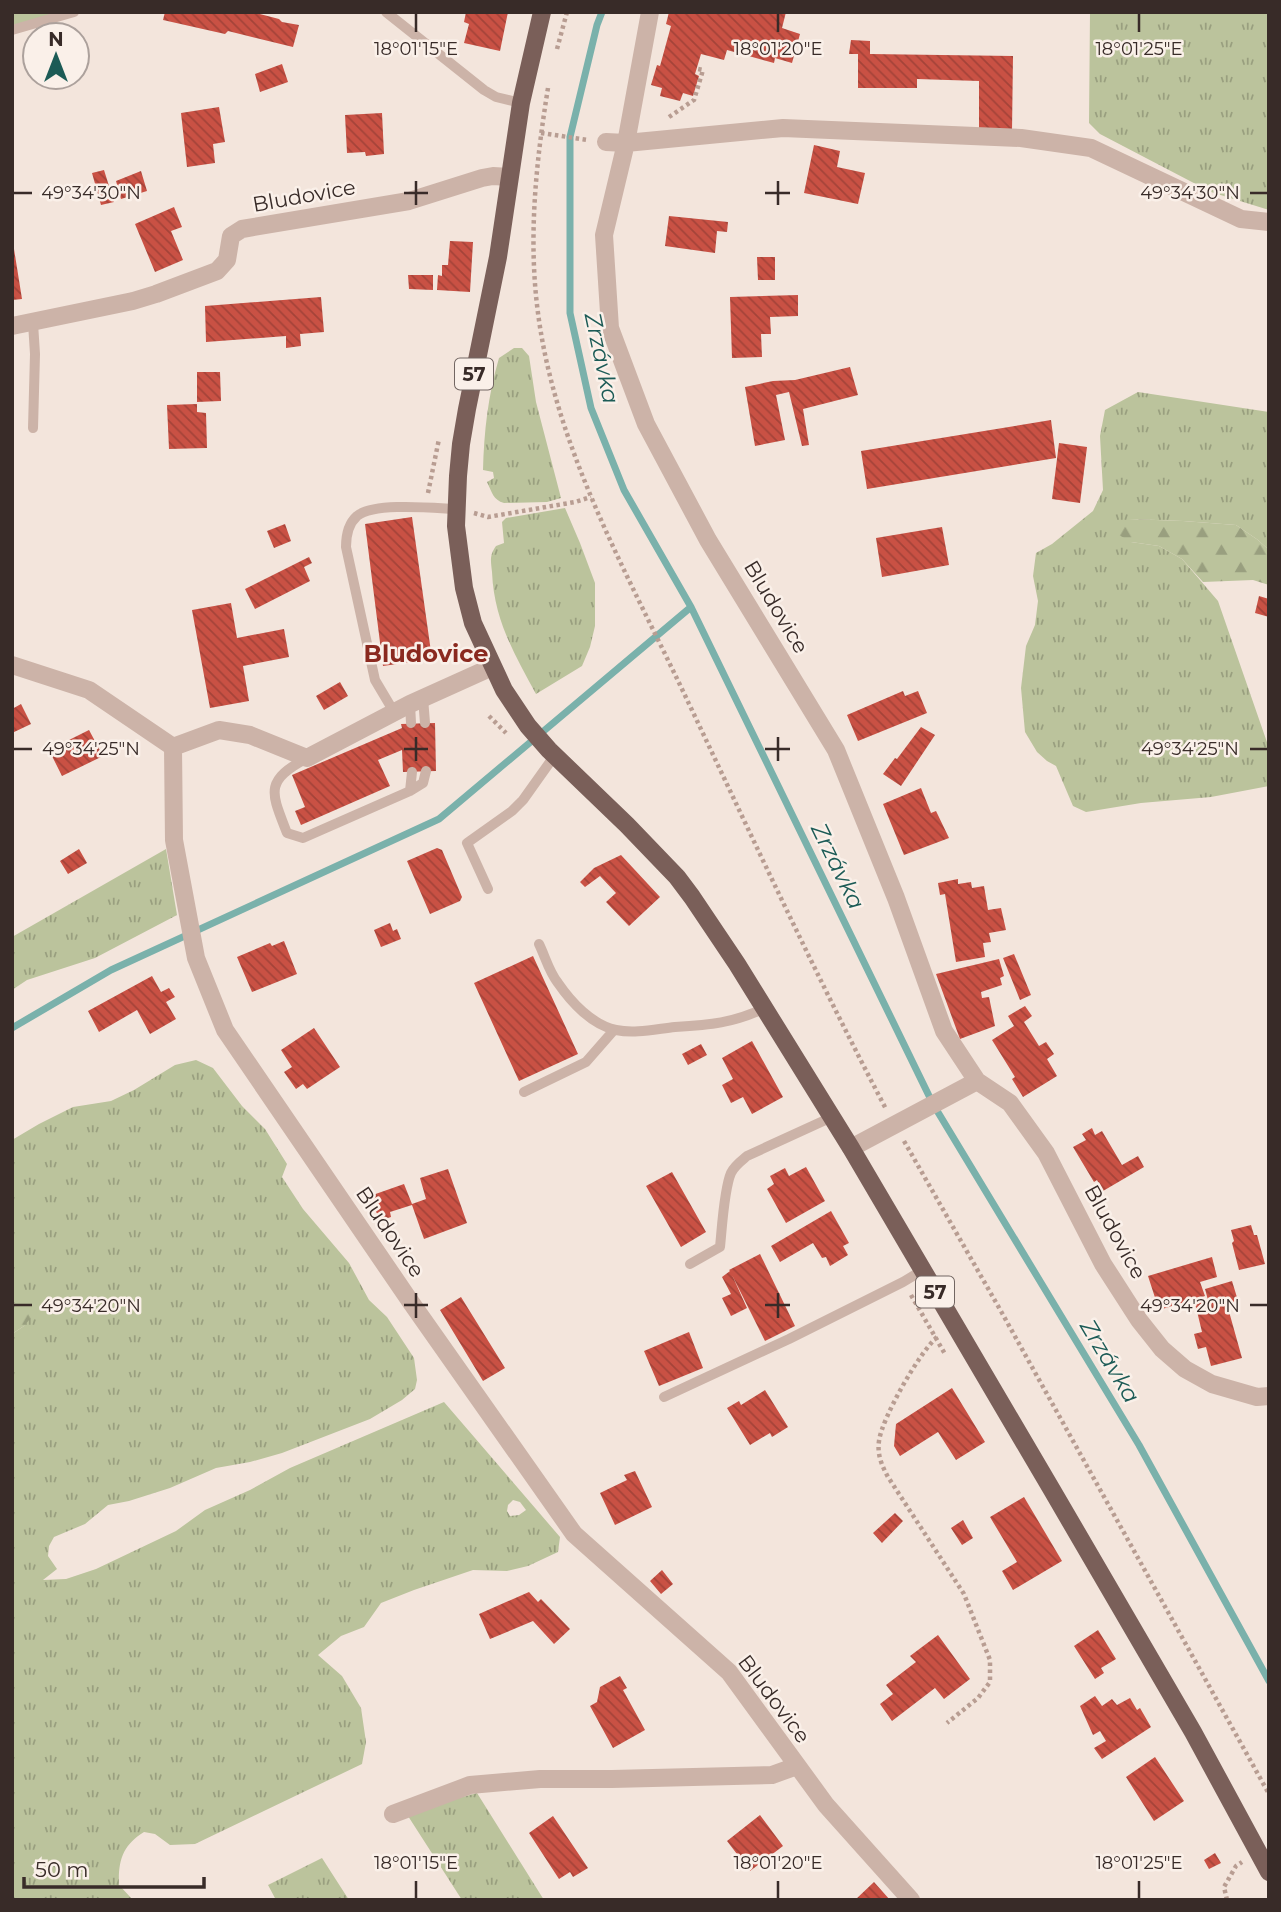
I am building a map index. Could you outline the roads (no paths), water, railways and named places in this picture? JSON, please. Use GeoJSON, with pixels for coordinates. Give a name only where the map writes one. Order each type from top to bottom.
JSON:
{"type":"FeatureCollection","features":[{"type":"Feature","properties":{"kind":"main road","name":"57"},"geometry":{"type":"LineString","coordinates":[[542,12],[521,103],[498,257],[467,409],[458,477],[456,509],[459,560],[473,623],[511,703],[528,726],[677,877],[721,938],[832,1116],[923,1270],[1193,1732],[1269,1872]]}},
{"type":"Feature","properties":{"kind":"street","name":"Bludovice"},"geometry":{"type":"LineString","coordinates":[[650,12],[626,143],[604,234],[610,327],[646,424],[708,540],[836,750],[896,898],[944,1031],[977,1081],[1010,1103],[1046,1153],[1103,1264],[1139,1320],[1162,1349],[1185,1369],[1212,1384],[1257,1397],[1269,1396]]}},
{"type":"Feature","properties":{"kind":"street"},"geometry":{"type":"LineString","coordinates":[[606,142],[658,141],[783,128],[1021,138],[1091,148],[1241,219],[1269,222]]}},
{"type":"Feature","properties":{"kind":"street","name":"Bludovice"},"geometry":{"type":"LineString","coordinates":[[12,326],[156,294],[217,271],[227,260],[231,236],[242,229],[409,201],[482,178],[509,177]]}},
{"type":"Feature","properties":{"kind":"street"},"geometry":{"type":"LineString","coordinates":[[12,665],[89,690],[173,747],[219,730],[250,735],[307,758],[409,705],[492,667]]}},
{"type":"Feature","properties":{"kind":"street","name":"Bludovice"},"geometry":{"type":"LineString","coordinates":[[173,747],[174,840],[196,958],[225,1030],[410,1301],[574,1534],[729,1672],[826,1805],[911,1900]]}},
{"type":"Feature","properties":{"kind":"street"},"geometry":{"type":"LineString","coordinates":[[851,1148],[977,1081]]}},
{"type":"Feature","properties":{"kind":"street","name":"Bludovice"},"geometry":{"type":"LineString","coordinates":[[393,1814],[470,1785],[540,1779],[772,1775],[797,1766]]}},
{"type":"Feature","properties":{"kind":"lane"},"geometry":{"type":"LineString","coordinates":[[12,30],[74,12]]}},
{"type":"Feature","properties":{"kind":"lane"},"geometry":{"type":"LineString","coordinates":[[386,12],[484,90],[496,97],[521,103]]}},
{"type":"Feature","properties":{"kind":"lane"},"geometry":{"type":"LineString","coordinates":[[33,323],[33,428]]}},
{"type":"Feature","properties":{"kind":"lane"},"geometry":{"type":"LineString","coordinates":[[425,723],[409,705],[376,680],[346,547],[348,530],[356,517],[368,510],[400,507],[456,509]]}},
{"type":"Feature","properties":{"kind":"lane"},"geometry":{"type":"LineString","coordinates":[[409,705],[411,723]]}},
{"type":"Feature","properties":{"kind":"lane"},"geometry":{"type":"LineString","coordinates":[[488,889],[467,843],[523,800],[552,752]]}},
{"type":"Feature","properties":{"kind":"lane"},"geometry":{"type":"LineString","coordinates":[[307,758],[287,769],[277,780],[274,800],[287,833],[303,838],[410,791],[423,783],[426,771]]}},
{"type":"Feature","properties":{"kind":"lane"},"geometry":{"type":"LineString","coordinates":[[410,791],[412,772]]}},
{"type":"Feature","properties":{"kind":"lane"},"geometry":{"type":"LineString","coordinates":[[539,944],[556,982],[583,1012],[597,1023],[614,1030],[631,1031],[733,1021],[765,1008]]}},
{"type":"Feature","properties":{"kind":"lane"},"geometry":{"type":"LineString","coordinates":[[524,1092],[586,1062],[614,1030]]}},
{"type":"Feature","properties":{"kind":"lane"},"geometry":{"type":"LineString","coordinates":[[690,1264],[720,1247],[728,1184],[736,1165],[747,1156],[832,1116]]}},
{"type":"Feature","properties":{"kind":"lane"},"geometry":{"type":"LineString","coordinates":[[664,1397],[789,1339],[923,1270]]}},
{"type":"Feature","properties":{"kind":"waterway","name":"Zrzávka"},"geometry":{"type":"LineString","coordinates":[[602,12],[570,137],[570,313],[591,408],[624,490],[691,607],[933,1104],[1139,1445],[1269,1681]]}},
{"type":"Feature","properties":{"kind":"waterway"},"geometry":{"type":"LineString","coordinates":[[12,1028],[111,970],[439,819],[691,607]]}},
{"type":"Feature","properties":{"kind":"district","name":"Bludovice"},"geometry":{"type":"Point","coordinates":[426,654]}}]}
